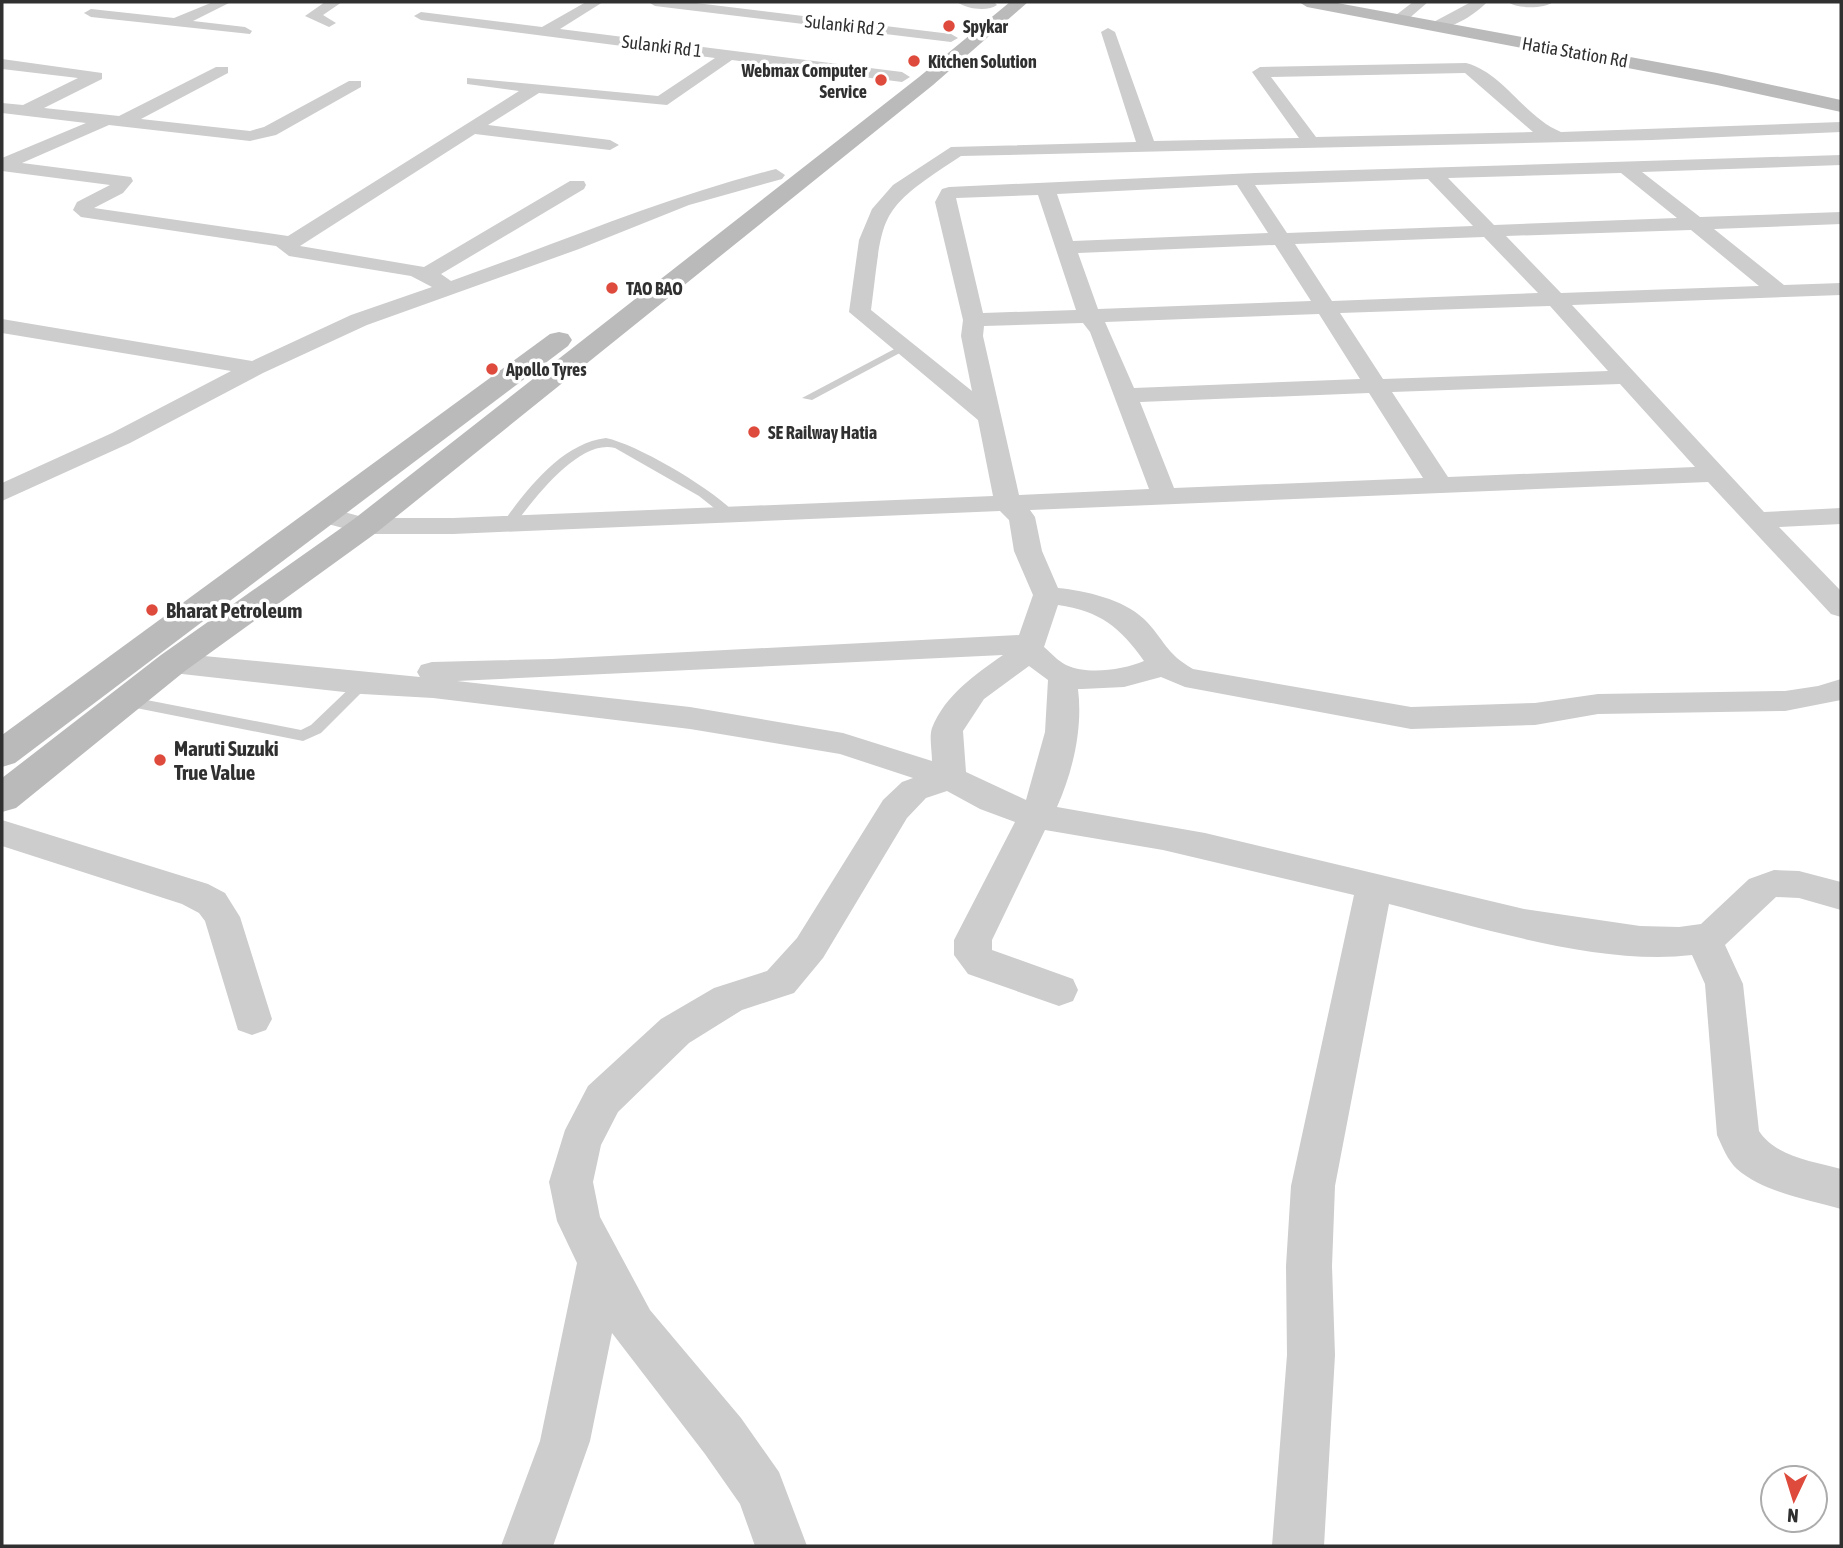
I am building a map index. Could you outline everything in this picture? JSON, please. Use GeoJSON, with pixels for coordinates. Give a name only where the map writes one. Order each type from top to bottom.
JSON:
{"type":"FeatureCollection","features":[{"type":"Feature","properties":{"kind":"main road"},"geometry":{"type":"LineString","coordinates":[[2,798],[173,663],[365,526],[926,81],[1020,2]]}},
{"type":"Feature","properties":{"kind":"main road","name":"Hatia Station Rd"},"geometry":{"type":"LineString","coordinates":[[1307,2],[1705,76],[1841,106]]}},
{"type":"Feature","properties":{"kind":"main road"},"geometry":{"type":"LineString","coordinates":[[2,754],[326,515],[776,175],[951,38],[983,3]]}},
{"type":"Feature","properties":{"kind":"street"},"geometry":{"type":"LineString","coordinates":[[175,23],[224,2]]}},
{"type":"Feature","properties":{"kind":"street"},"geometry":{"type":"LineString","coordinates":[[328,23],[312,16],[335,2]]}},
{"type":"Feature","properties":{"kind":"street"},"geometry":{"type":"LineString","coordinates":[[544,32],[596,2]]}},
{"type":"Feature","properties":{"kind":"street","name":"Sulanki Rd 2"},"geometry":{"type":"LineString","coordinates":[[655,2],[951,38]]}},
{"type":"Feature","properties":{"kind":"street"},"geometry":{"type":"LineString","coordinates":[[1401,18],[1421,2]]}},
{"type":"Feature","properties":{"kind":"street"},"geometry":{"type":"LineString","coordinates":[[1435,25],[1461,15],[1480,2]]}},
{"type":"Feature","properties":{"kind":"street"},"geometry":{"type":"LineString","coordinates":[[1515,2],[1546,2]]}},
{"type":"Feature","properties":{"kind":"street"},"geometry":{"type":"LineString","coordinates":[[91,13],[245,31]]}},
{"type":"Feature","properties":{"kind":"street","name":"Sulanki Rd 1"},"geometry":{"type":"LineString","coordinates":[[421,16],[902,77]]}},
{"type":"Feature","properties":{"kind":"street"},"geometry":{"type":"LineString","coordinates":[[1108,32],[1147,147]]}},
{"type":"Feature","properties":{"kind":"street"},"geometry":{"type":"LineString","coordinates":[[473,81],[661,101],[731,54]]}},
{"type":"Feature","properties":{"kind":"street"},"geometry":{"type":"LineString","coordinates":[[2,64],[96,76],[24,111]]}},
{"type":"Feature","properties":{"kind":"street"},"geometry":{"type":"LineString","coordinates":[[1311,143],[1260,72],[1466,68],[1476,71],[1541,131],[1558,136]]}},
{"type":"Feature","properties":{"kind":"street"},"geometry":{"type":"LineString","coordinates":[[2,166],[113,121],[222,70]]}},
{"type":"Feature","properties":{"kind":"street"},"geometry":{"type":"LineString","coordinates":[[2,108],[235,136],[261,135],[355,83]]}},
{"type":"Feature","properties":{"kind":"street"},"geometry":{"type":"LineString","coordinates":[[446,287],[427,274],[296,252],[286,246],[535,88]]}},
{"type":"Feature","properties":{"kind":"street"},"geometry":{"type":"LineString","coordinates":[[988,416],[946,384],[906,346],[881,331],[860,312],[874,221],[885,204],[903,187],[957,150],[1311,143],[1841,127]]}},
{"type":"Feature","properties":{"kind":"street"},"geometry":{"type":"LineString","coordinates":[[471,128],[610,145]]}},
{"type":"Feature","properties":{"kind":"street"},"geometry":{"type":"LineString","coordinates":[[950,778],[947,730],[973,692],[1030,647],[1047,595],[1028,551],[1022,517],[1008,505],[972,336],[974,320],[945,202],[949,193],[1045,187],[1841,160]]}},
{"type":"Feature","properties":{"kind":"street"},"geometry":{"type":"LineString","coordinates":[[1812,161],[1841,179]]}},
{"type":"Feature","properties":{"kind":"street"},"geometry":{"type":"LineString","coordinates":[[2,166],[124,181],[116,189],[84,206],[83,210],[88,213],[290,242]]}},
{"type":"Feature","properties":{"kind":"street"},"geometry":{"type":"LineString","coordinates":[[1625,167],[1779,291]]}},
{"type":"Feature","properties":{"kind":"street"},"geometry":{"type":"LineString","coordinates":[[1433,173],[1556,300],[1841,608]]}},
{"type":"Feature","properties":{"kind":"street"},"geometry":{"type":"LineString","coordinates":[[2,493],[121,438],[255,368],[359,320],[446,287],[572,245],[682,201],[776,175]]}},
{"type":"Feature","properties":{"kind":"street"},"geometry":{"type":"LineString","coordinates":[[1242,180],[1440,485]]}},
{"type":"Feature","properties":{"kind":"street"},"geometry":{"type":"LineString","coordinates":[[427,274],[577,185]]}},
{"type":"Feature","properties":{"kind":"street"},"geometry":{"type":"LineString","coordinates":[[1045,187],[1089,315],[1097,323],[1165,498]]}},
{"type":"Feature","properties":{"kind":"street"},"geometry":{"type":"LineString","coordinates":[[1066,247],[1841,218]]}},
{"type":"Feature","properties":{"kind":"street"},"geometry":{"type":"LineString","coordinates":[[974,320],[1841,289]]}},
{"type":"Feature","properties":{"kind":"street"},"geometry":{"type":"LineString","coordinates":[[2,326],[255,368]]}},
{"type":"Feature","properties":{"kind":"street"},"geometry":{"type":"LineString","coordinates":[[1125,395],[1625,377]]}},
{"type":"Feature","properties":{"kind":"street"},"geometry":{"type":"LineString","coordinates":[[326,515],[365,526],[508,524],[1715,474]]}},
{"type":"Feature","properties":{"kind":"street"},"geometry":{"type":"LineString","coordinates":[[1757,520],[1841,516]]}},
{"type":"Feature","properties":{"kind":"street"},"geometry":{"type":"LineString","coordinates":[[1047,595],[1077,599],[1111,611],[1133,625],[1162,664],[1185,677],[1410,718],[1535,714],[1598,704],[1785,701],[1823,696],[1841,689]]}},
{"type":"Feature","properties":{"kind":"street"},"geometry":{"type":"LineString","coordinates":[[432,672],[1030,647],[1053,671],[1080,679]]}},
{"type":"Feature","properties":{"kind":"street"},"geometry":{"type":"LineString","coordinates":[[173,663],[362,684],[433,688],[785,732],[844,744],[950,778],[992,801],[1035,816],[1086,822],[1374,886],[1544,929],[1680,942],[1704,939],[1720,932],[1761,888],[1773,884],[1791,883],[1841,896]]}},
{"type":"Feature","properties":{"kind":"street"},"geometry":{"type":"LineString","coordinates":[[1059,990],[981,963],[973,955],[973,940],[1044,801],[1065,712],[1062,682],[1147,673],[1162,664]]}},
{"type":"Feature","properties":{"kind":"street"},"geometry":{"type":"LineString","coordinates":[[781,1546],[761,1490],[723,1436],[633,1326],[579,1221],[570,1182],[580,1143],[603,1099],[675,1031],[728,999],[780,982],[810,948],[895,809],[914,790],[950,778]]}},
{"type":"Feature","properties":{"kind":"street"},"geometry":{"type":"LineString","coordinates":[[2,833],[195,894],[212,904],[222,917],[252,1019]]}},
{"type":"Feature","properties":{"kind":"street"},"geometry":{"type":"LineString","coordinates":[[1298,1546],[1311,1355],[1308,1266],[1313,1186],[1374,886]]}},
{"type":"Feature","properties":{"kind":"street"},"geometry":{"type":"LineString","coordinates":[[1704,939],[1724,984],[1738,1135],[1750,1154],[1769,1167],[1841,1189]]}},
{"type":"Feature","properties":{"kind":"street"},"geometry":{"type":"LineString","coordinates":[[527,1546],[546,1506],[577,1399],[600,1259]]}},
{"type":"Feature","properties":{"kind":"lane"},"geometry":{"type":"LineString","coordinates":[[808,398],[906,346]]}},
{"type":"Feature","properties":{"kind":"lane"},"geometry":{"type":"LineString","coordinates":[[508,524],[539,486],[560,468],[584,448],[604,442],[619,445],[703,493],[732,516]]}},
{"type":"Feature","properties":{"kind":"lane"},"geometry":{"type":"LineString","coordinates":[[126,701],[303,736],[316,729],[362,684]]}},
{"type":"Feature","properties":{"kind":"place","name":"Spykar"},"geometry":{"type":"Point","coordinates":[949,26]}},
{"type":"Feature","properties":{"kind":"place","name":"Kitchen Solution"},"geometry":{"type":"Point","coordinates":[914,61]}},
{"type":"Feature","properties":{"kind":"place","name":"Webmax Computer Service"},"geometry":{"type":"Point","coordinates":[881,80]}},
{"type":"Feature","properties":{"kind":"place","name":"TAO BAO"},"geometry":{"type":"Point","coordinates":[612,288]}},
{"type":"Feature","properties":{"kind":"place","name":"Apollo Tyres"},"geometry":{"type":"Point","coordinates":[492,369]}},
{"type":"Feature","properties":{"kind":"place","name":"SE Railway Hatia"},"geometry":{"type":"Point","coordinates":[754,432]}},
{"type":"Feature","properties":{"kind":"place","name":"Bharat Petroleum"},"geometry":{"type":"Point","coordinates":[152,610]}},
{"type":"Feature","properties":{"kind":"place","name":"Maruti Suzuki True Value"},"geometry":{"type":"Point","coordinates":[160,760]}}]}
